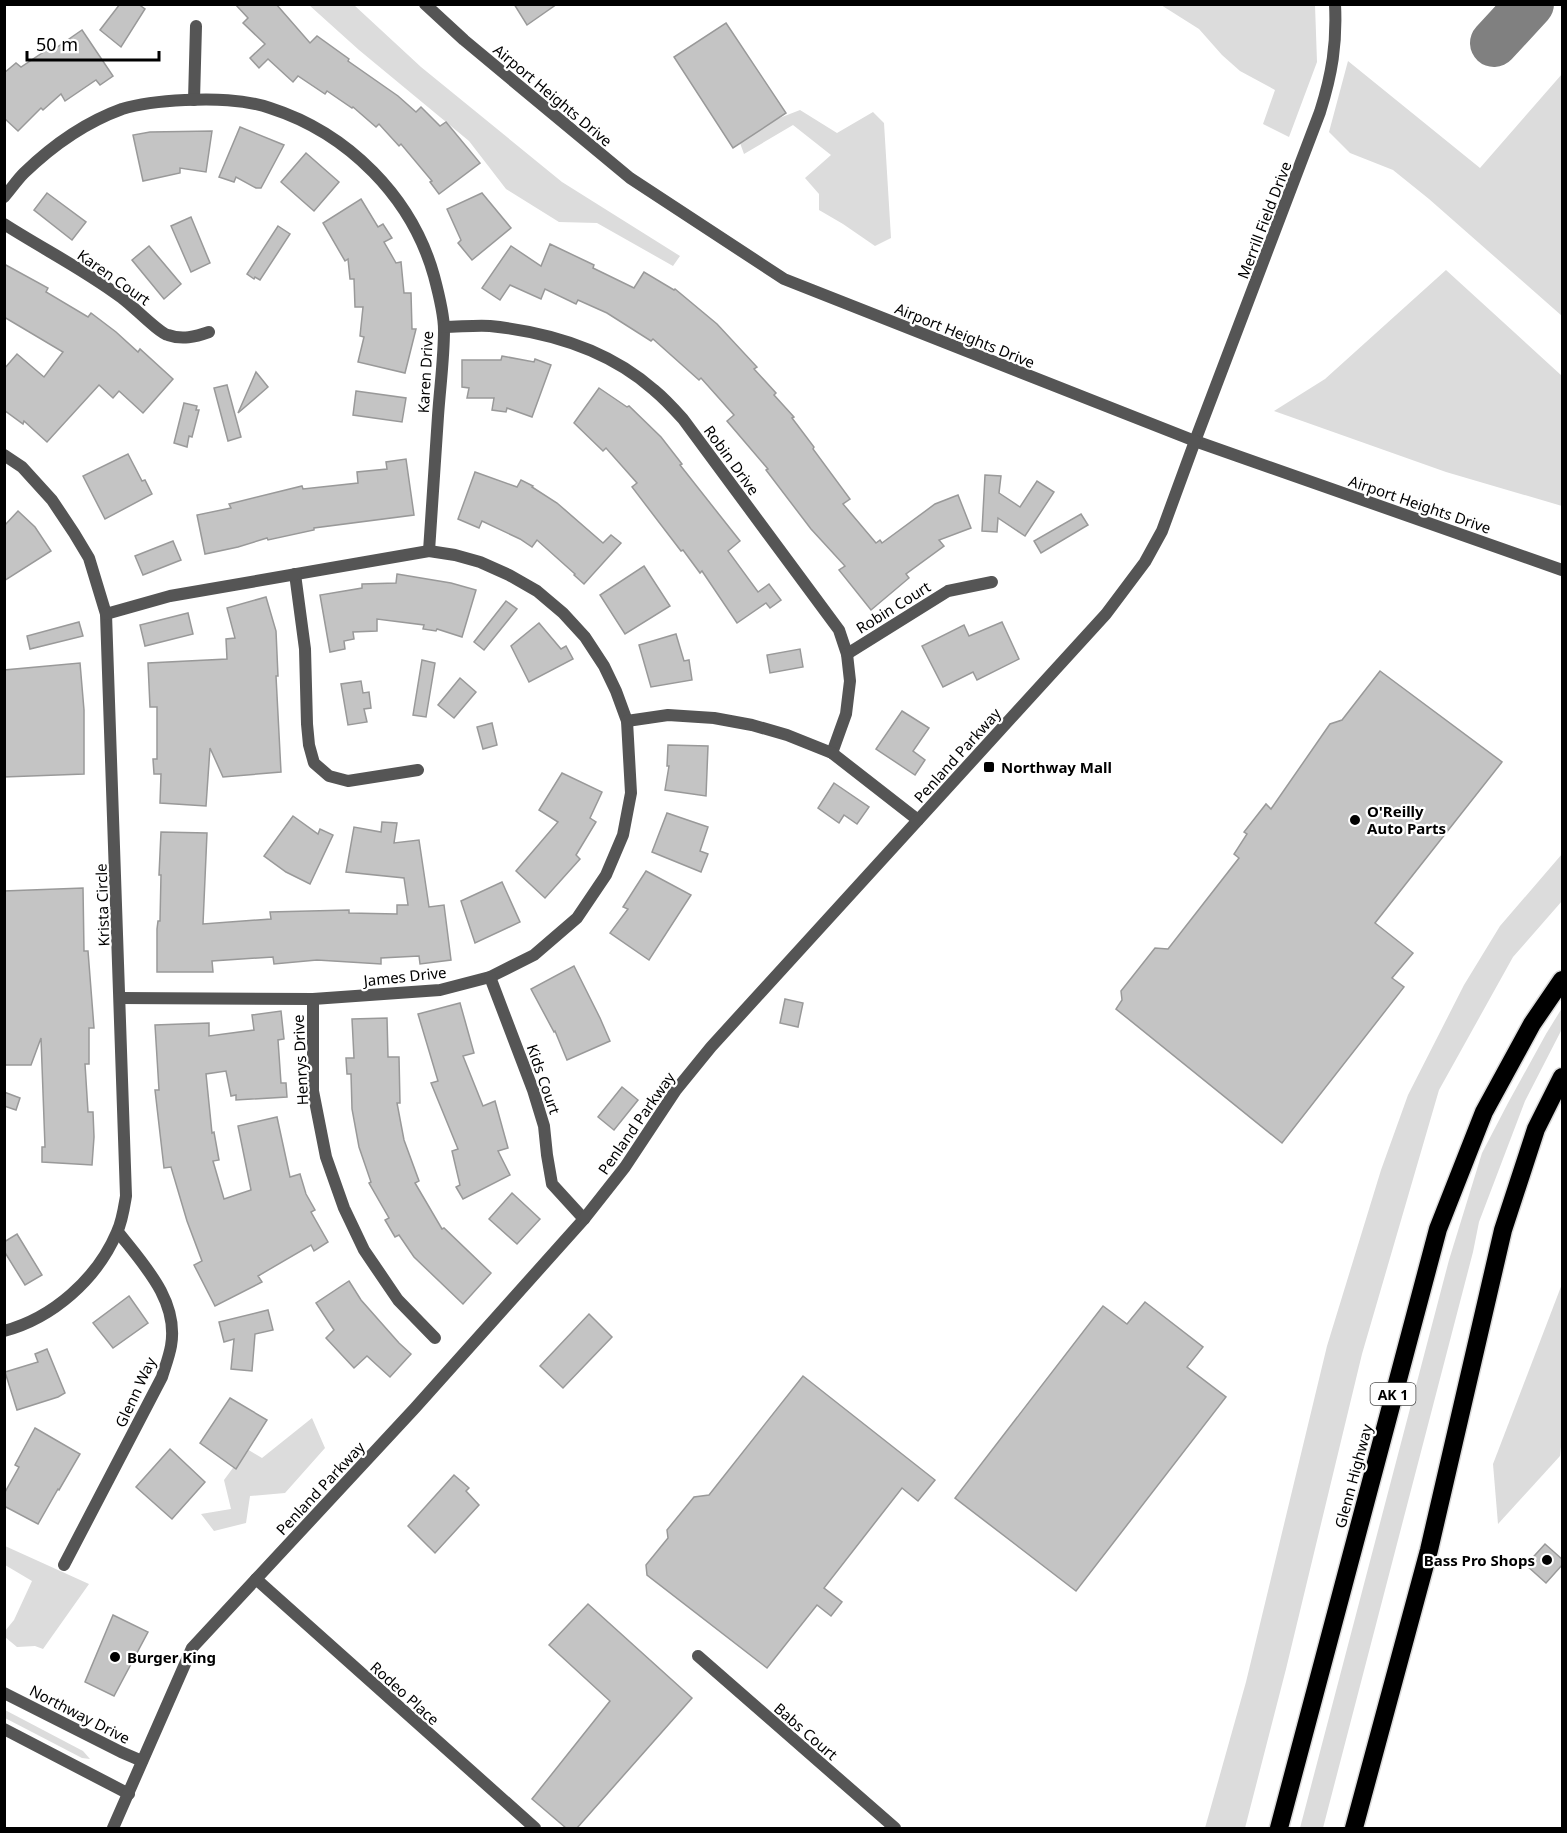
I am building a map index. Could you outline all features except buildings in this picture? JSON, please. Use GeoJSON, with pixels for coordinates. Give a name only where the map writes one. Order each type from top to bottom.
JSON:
{"type":"FeatureCollection","features":[{"type":"Feature","properties":{"kind":"highway","name":"Glenn Highway"},"geometry":{"type":"LineString","coordinates":[[1279,1828],[1438,1229],[1484,1112],[1532,1024],[1563,980]]}},
{"type":"Feature","properties":{"kind":"highway"},"geometry":{"type":"LineString","coordinates":[[1354,1828],[1428,1550],[1503,1230],[1536,1129],[1563,1077]]}},
{"type":"Feature","properties":{"kind":"street","name":"Airport Heights Drive"},"geometry":{"type":"LineString","coordinates":[[425,4],[464,40],[630,178],[784,279],[1196,441],[1563,570]]}},
{"type":"Feature","properties":{"kind":"street","name":"Merrill Field Drive"},"geometry":{"type":"LineString","coordinates":[[1196,441],[1320,112],[1330,80],[1335,49],[1335,4]]}},
{"type":"Feature","properties":{"kind":"street"},"geometry":{"type":"LineString","coordinates":[[194,100],[196,26]]}},
{"type":"Feature","properties":{"kind":"street","name":"Karen Drive"},"geometry":{"type":"LineString","coordinates":[[4,197],[22,174],[83,127],[123,109],[159,102],[233,100],[270,108],[309,124],[347,147],[374,171],[399,202],[419,237],[434,276],[444,327],[429,551]]}},
{"type":"Feature","properties":{"kind":"street","name":"Karen Court"},"geometry":{"type":"LineString","coordinates":[[4,224],[123,298],[166,335],[191,338],[209,332]]}},
{"type":"Feature","properties":{"kind":"street","name":"Robin Drive"},"geometry":{"type":"LineString","coordinates":[[444,327],[488,326],[538,334],[582,346],[620,366],[654,389],[683,419],[839,630],[847,654],[850,681],[846,714],[832,753]]}},
{"type":"Feature","properties":{"kind":"street","name":"Penland Parkway"},"geometry":{"type":"LineString","coordinates":[[113,1828],[192,1648],[415,1408],[584,1219],[625,1167],[676,1090],[711,1047],[1106,614],[1145,562],[1162,531],[1196,441]]}},
{"type":"Feature","properties":{"kind":"street","name":"Krista Circle"},"geometry":{"type":"LineString","coordinates":[[4,455],[22,467],[52,500],[74,533],[89,558],[106,614],[126,1196],[118,1232],[95,1269],[69,1297],[41,1317],[4,1331]]}},
{"type":"Feature","properties":{"kind":"street","name":"James Drive"},"geometry":{"type":"LineString","coordinates":[[106,614],[170,596],[429,551],[480,562],[537,591],[563,613],[585,637],[604,666],[627,722],[631,793],[623,835],[606,875],[577,918],[534,955],[490,978],[440,990],[313,999],[120,998]]}},
{"type":"Feature","properties":{"kind":"street"},"geometry":{"type":"LineString","coordinates":[[295,574],[305,649],[308,735],[314,763],[328,776],[348,781],[418,770]]}},
{"type":"Feature","properties":{"kind":"street","name":"Robin Court"},"geometry":{"type":"LineString","coordinates":[[847,654],[948,591],[992,582]]}},
{"type":"Feature","properties":{"kind":"street"},"geometry":{"type":"LineString","coordinates":[[627,722],[669,715],[714,718],[752,724],[778,732],[832,753],[918,820]]}},
{"type":"Feature","properties":{"kind":"street","name":"Kids Court"},"geometry":{"type":"LineString","coordinates":[[490,978],[533,1090],[544,1126],[552,1184],[584,1219]]}},
{"type":"Feature","properties":{"kind":"street","name":"Henrys Drive"},"geometry":{"type":"LineString","coordinates":[[313,999],[313,1090],[326,1157],[344,1208],[364,1250],[398,1300],[435,1338]]}},
{"type":"Feature","properties":{"kind":"street","name":"Glenn Way"},"geometry":{"type":"LineString","coordinates":[[64,1565],[162,1377],[171,1347],[172,1324],[166,1301],[156,1281],[118,1232]]}},
{"type":"Feature","properties":{"kind":"street","name":"Rodeo Place"},"geometry":{"type":"LineString","coordinates":[[256,1579],[535,1828]]}},
{"type":"Feature","properties":{"kind":"street","name":"Babs Court"},"geometry":{"type":"LineString","coordinates":[[698,1656],[895,1828]]}},
{"type":"Feature","properties":{"kind":"street","name":"Northway Drive"},"geometry":{"type":"LineString","coordinates":[[4,1694],[142,1761]]}},
{"type":"Feature","properties":{"kind":"street"},"geometry":{"type":"LineString","coordinates":[[4,1730],[129,1794]]}},
{"type":"Feature","properties":{"kind":"shaded area"},"geometry":{"type":"Polygon","coordinates":[[[309,5],[354,5],[421,67],[562,182],[680,256],[673,266],[597,223],[559,222],[506,189],[469,141],[359,50],[309,5]]]}},
{"type":"Feature","properties":{"kind":"shaded area"},"geometry":{"type":"Polygon","coordinates":[[[1161,5],[1315,5],[1317,62],[1289,137],[1263,124],[1275,90],[1240,71],[1199,29],[1161,5]]]}},
{"type":"Feature","properties":{"kind":"shaded area"},"geometry":{"type":"Polygon","coordinates":[[[1348,61],[1480,168],[1562,74],[1562,316],[1393,170],[1350,153],[1329,132],[1348,61]]]}},
{"type":"Feature","properties":{"kind":"shaded area"},"geometry":{"type":"Polygon","coordinates":[[[800,110],[837,133],[873,112],[884,123],[891,238],[875,246],[819,210],[819,194],[805,178],[831,155],[793,125],[744,154],[740,143],[777,119],[800,110]]]}},
{"type":"Feature","properties":{"kind":"shaded area"},"geometry":{"type":"Polygon","coordinates":[[[1446,270],[1562,376],[1562,506],[1446,472],[1274,411],[1325,379],[1446,270]]]}},
{"type":"Feature","properties":{"kind":"shaded area"},"geometry":{"type":"Polygon","coordinates":[[[1562,854],[1562,901],[1513,957],[1439,1090],[1362,1354],[1245,1828],[1205,1828],[1246,1682],[1327,1346],[1381,1170],[1408,1095],[1464,985],[1500,926],[1562,854]]]}},
{"type":"Feature","properties":{"kind":"shaded area"},"geometry":{"type":"Polygon","coordinates":[[[1562,1008],[1562,1029],[1525,1101],[1479,1222],[1323,1828],[1300,1828],[1449,1260],[1482,1153],[1562,1008]]]}},
{"type":"Feature","properties":{"kind":"shaded area"},"geometry":{"type":"Polygon","coordinates":[[[1562,1284],[1560,1456],[1498,1524],[1493,1464],[1562,1284]]]}},
{"type":"Feature","properties":{"kind":"shaded area"},"geometry":{"type":"Polygon","coordinates":[[[312,1418],[325,1448],[285,1493],[250,1496],[246,1523],[214,1531],[201,1514],[231,1509],[224,1480],[247,1449],[262,1458],[312,1418]]]}},
{"type":"Feature","properties":{"kind":"shaded area"},"geometry":{"type":"Polygon","coordinates":[[[5,1546],[89,1584],[43,1649],[35,1646],[17,1647],[5,1637],[5,1631],[14,1620],[32,1581],[5,1565],[5,1546]]]}},
{"type":"Feature","properties":{"kind":"shaded area"},"geometry":{"type":"Polygon","coordinates":[[[5,1710],[83,1751],[90,1759],[82,1758],[5,1718],[5,1710]]]}},
{"type":"Feature","properties":{"kind":"taxiway"},"geometry":{"type":"LineString","coordinates":[[1494,43],[1530,4]]}},
{"type":"Feature","properties":{"kind":"place","name":"Northway Mall"},"geometry":{"type":"Point","coordinates":[989,767]}},
{"type":"Feature","properties":{"kind":"place","name":"O'Reilly Auto Parts"},"geometry":{"type":"Point","coordinates":[1355,820]}},
{"type":"Feature","properties":{"kind":"place","name":"Bass Pro Shops"},"geometry":{"type":"Point","coordinates":[1547,1560]}},
{"type":"Feature","properties":{"kind":"place","name":"Burger King"},"geometry":{"type":"Point","coordinates":[115,1657]}}]}
